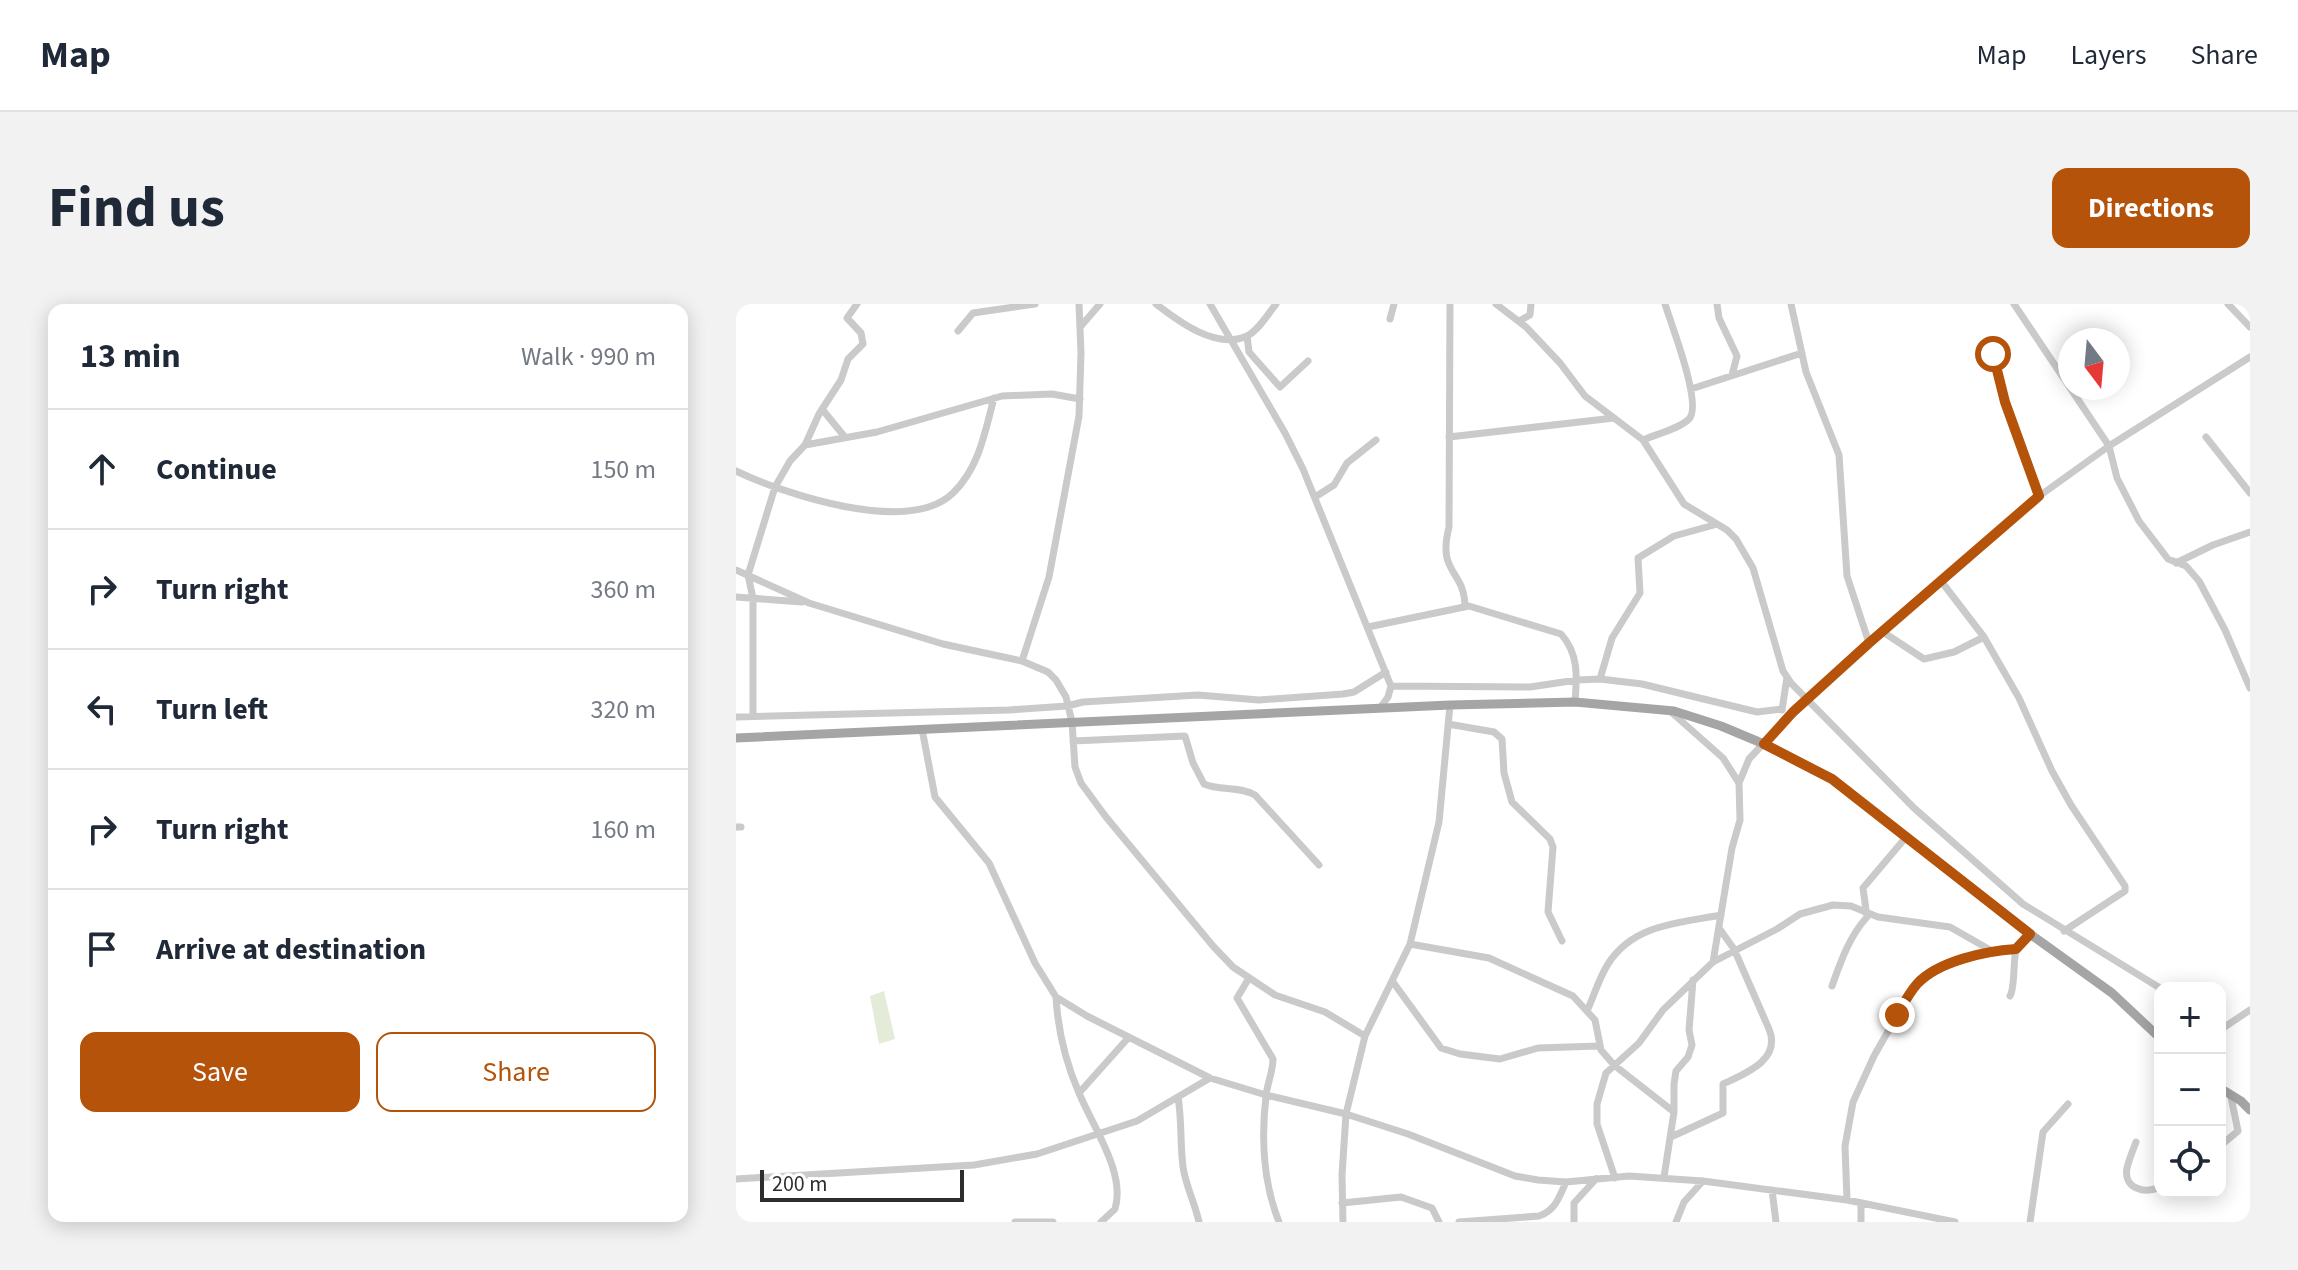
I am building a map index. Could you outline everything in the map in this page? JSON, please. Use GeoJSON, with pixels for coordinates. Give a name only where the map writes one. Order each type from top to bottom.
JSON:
{"type":"FeatureCollection","features":[{"type":"Feature","properties":{"kind":"main road"},"geometry":{"type":"LineString","coordinates":[[736,738],[1450,705],[1575,702],[1670,711],[1721,726],[1764,744],[1832,779],[2030,934],[2112,993],[2154,1032]]}},
{"type":"Feature","properties":{"kind":"main road"},"geometry":{"type":"LineString","coordinates":[[2226,1093],[2250,1110]]}},
{"type":"Feature","properties":{"kind":"street"},"geometry":{"type":"LineString","coordinates":[[753,716],[753,598],[748,575],[775,487],[790,461],[805,445],[822,409],[841,380],[848,359],[863,344],[861,333],[847,318],[857,304]]}},
{"type":"Feature","properties":{"kind":"street"},"geometry":{"type":"LineString","coordinates":[[958,331],[969,317],[979,311],[1035,304]]}},
{"type":"Feature","properties":{"kind":"street"},"geometry":{"type":"LineString","coordinates":[[1022,661],[1049,577],[1080,399],[1079,304]]}},
{"type":"Feature","properties":{"kind":"street"},"geometry":{"type":"LineString","coordinates":[[1080,328],[1100,304]]}},
{"type":"Feature","properties":{"kind":"street"},"geometry":{"type":"LineString","coordinates":[[1156,304],[1192,330],[1232,339],[1247,336],[1276,304]]}},
{"type":"Feature","properties":{"kind":"street"},"geometry":{"type":"LineString","coordinates":[[1210,304],[1285,433],[1315,497],[1391,686],[1380,708]]}},
{"type":"Feature","properties":{"kind":"street"},"geometry":{"type":"LineString","coordinates":[[1390,319],[1394,304]]}},
{"type":"Feature","properties":{"kind":"street"},"geometry":{"type":"LineString","coordinates":[[1450,304],[1449,527],[1445,555],[1447,564],[1463,585],[1465,606]]}},
{"type":"Feature","properties":{"kind":"street"},"geometry":{"type":"LineString","coordinates":[[1496,304],[1519,321],[1560,363],[1581,392],[1643,440],[1684,504],[1731,533],[1750,561],[1787,677],[1807,699],[1943,836],[2023,904],[2154,984]]}},
{"type":"Feature","properties":{"kind":"street"},"geometry":{"type":"LineString","coordinates":[[1519,321],[1530,315],[1531,304]]}},
{"type":"Feature","properties":{"kind":"street"},"geometry":{"type":"LineString","coordinates":[[1643,440],[1688,420],[1694,411],[1691,389],[1665,304]]}},
{"type":"Feature","properties":{"kind":"street"},"geometry":{"type":"LineString","coordinates":[[1717,304],[1719,318],[1737,356],[1732,375]]}},
{"type":"Feature","properties":{"kind":"street"},"geometry":{"type":"LineString","coordinates":[[1791,304],[1815,398],[1839,455],[1847,576],[1869,643]]}},
{"type":"Feature","properties":{"kind":"street"},"geometry":{"type":"LineString","coordinates":[[2014,304],[2109,446],[2117,478],[2139,521],[2168,559],[2193,572],[2199,581],[2250,688]]}},
{"type":"Feature","properties":{"kind":"street"},"geometry":{"type":"LineString","coordinates":[[2228,304],[2250,327]]}},
{"type":"Feature","properties":{"kind":"street"},"geometry":{"type":"LineString","coordinates":[[1247,336],[1249,352],[1280,387],[1308,361]]}},
{"type":"Feature","properties":{"kind":"street"},"geometry":{"type":"LineString","coordinates":[[1691,389],[1802,353]]}},
{"type":"Feature","properties":{"kind":"street"},"geometry":{"type":"LineString","coordinates":[[1993,354],[2005,402],[2039,496]]}},
{"type":"Feature","properties":{"kind":"street"},"geometry":{"type":"LineString","coordinates":[[1739,783],[1749,759],[1807,699],[2039,496],[2109,446],[2250,357]]}},
{"type":"Feature","properties":{"kind":"street"},"geometry":{"type":"LineString","coordinates":[[805,445],[877,432],[994,398],[1052,394],[1080,399]]}},
{"type":"Feature","properties":{"kind":"street"},"geometry":{"type":"LineString","coordinates":[[736,471],[775,487],[847,508],[870,511],[931,506],[954,493],[969,473],[980,451],[994,398]]}},
{"type":"Feature","properties":{"kind":"street"},"geometry":{"type":"LineString","coordinates":[[822,409],[844,436]]}},
{"type":"Feature","properties":{"kind":"street"},"geometry":{"type":"LineString","coordinates":[[1449,437],[1614,418]]}},
{"type":"Feature","properties":{"kind":"street"},"geometry":{"type":"LineString","coordinates":[[2206,437],[2250,493]]}},
{"type":"Feature","properties":{"kind":"street"},"geometry":{"type":"LineString","coordinates":[[1315,497],[1334,485],[1347,463],[1376,440]]}},
{"type":"Feature","properties":{"kind":"street"},"geometry":{"type":"LineString","coordinates":[[1600,679],[1617,627],[1640,593],[1638,558],[1674,536],[1717,525]]}},
{"type":"Feature","properties":{"kind":"street"},"geometry":{"type":"LineString","coordinates":[[2176,563],[2250,532]]}},
{"type":"Feature","properties":{"kind":"street"},"geometry":{"type":"LineString","coordinates":[[736,570],[809,603],[943,644],[1022,661],[1048,672],[1066,697],[1072,722],[1077,774],[1106,817],[1223,956],[1275,995],[1325,1012],[1365,1036]]}},
{"type":"Feature","properties":{"kind":"street"},"geometry":{"type":"LineString","coordinates":[[1941,581],[1984,637],[2019,698],[2071,805],[2126,889],[2064,931]]}},
{"type":"Feature","properties":{"kind":"street"},"geometry":{"type":"LineString","coordinates":[[736,597],[809,603]]}},
{"type":"Feature","properties":{"kind":"street"},"geometry":{"type":"LineString","coordinates":[[1368,627],[1465,606],[1561,634],[1573,652],[1577,680],[1575,702]]}},
{"type":"Feature","properties":{"kind":"street"},"geometry":{"type":"LineString","coordinates":[[1883,632],[1924,659],[1954,652],[1984,637]]}},
{"type":"Feature","properties":{"kind":"street"},"geometry":{"type":"LineString","coordinates":[[736,717],[1009,710],[1198,695],[1259,700],[1354,692],[1386,672]]}},
{"type":"Feature","properties":{"kind":"street"},"geometry":{"type":"LineString","coordinates":[[1783,723],[1787,677]]}},
{"type":"Feature","properties":{"kind":"street"},"geometry":{"type":"LineString","coordinates":[[1391,686],[1530,687],[1600,679],[1642,684],[1757,712],[1782,709]]}},
{"type":"Feature","properties":{"kind":"street"},"geometry":{"type":"LineString","coordinates":[[1343,1222],[1346,1114],[1365,1036],[1410,944],[1439,822],[1450,705]]}},
{"type":"Feature","properties":{"kind":"street"},"geometry":{"type":"LineString","coordinates":[[1670,711],[1723,758],[1739,783],[1742,810],[1732,848],[1713,962]]}},
{"type":"Feature","properties":{"kind":"street"},"geometry":{"type":"LineString","coordinates":[[1448,724],[1494,732],[1502,739],[1504,773],[1512,802],[1550,839],[1553,847],[1548,912],[1562,941]]}},
{"type":"Feature","properties":{"kind":"street"},"geometry":{"type":"LineString","coordinates":[[922,729],[935,797],[989,863],[1035,963],[1056,997],[1058,1033],[1079,1093],[1118,1184],[1115,1209],[1101,1222]]}},
{"type":"Feature","properties":{"kind":"street"},"geometry":{"type":"LineString","coordinates":[[1073,741],[1185,736],[1193,763],[1204,784],[1246,790],[1255,795],[1319,865]]}},
{"type":"Feature","properties":{"kind":"street"},"geometry":{"type":"LineString","coordinates":[[1832,986],[1844,952],[1857,927],[1867,917],[1863,888],[1907,836]]}},
{"type":"Feature","properties":{"kind":"street"},"geometry":{"type":"LineString","coordinates":[[1615,1178],[1597,1124],[1597,1104],[1606,1073],[1639,1043],[1663,1010],[1693,979],[1734,949],[1811,909],[1843,905],[1866,913],[1950,927],[1992,951]]}},
{"type":"Feature","properties":{"kind":"street"},"geometry":{"type":"LineString","coordinates":[[1587,1011],[1608,964],[1630,940],[1652,928],[1721,915]]}},
{"type":"Feature","properties":{"kind":"street"},"geometry":{"type":"LineString","coordinates":[[1671,1137],[1723,1113],[1723,1084],[1756,1067],[1771,1050],[1773,1037],[1734,949],[1719,928]]}},
{"type":"Feature","properties":{"kind":"street"},"geometry":{"type":"LineString","coordinates":[[2010,996],[2016,949],[2030,934]]}},
{"type":"Feature","properties":{"kind":"street"},"geometry":{"type":"LineString","coordinates":[[1410,944],[1489,958],[1573,996],[1597,1025],[1599,1046],[1614,1065],[1674,1112]]}},
{"type":"Feature","properties":{"kind":"street"},"geometry":{"type":"LineString","coordinates":[[1847,1200],[1845,1146],[1853,1102],[1861,1081],[1912,989],[1929,973],[1992,951],[2016,949]]}},
{"type":"Feature","properties":{"kind":"street"},"geometry":{"type":"LineString","coordinates":[[1249,978],[1237,998],[1272,1056],[1266,1095],[1264,1175],[1279,1222]]}},
{"type":"Feature","properties":{"kind":"street"},"geometry":{"type":"LineString","coordinates":[[1664,1177],[1674,1112],[1676,1071],[1688,1057],[1692,1045],[1689,1030],[1693,979]]}},
{"type":"Feature","properties":{"kind":"street"},"geometry":{"type":"LineString","coordinates":[[1393,982],[1441,1048],[1451,1053],[1500,1059],[1538,1048],[1599,1046]]}},
{"type":"Feature","properties":{"kind":"street"},"geometry":{"type":"LineString","coordinates":[[1056,997],[1210,1078],[1346,1114],[1408,1134],[1515,1176],[1566,1182],[1664,1177],[1703,1181],[1847,1200],[1919,1218],[1955,1222]]}},
{"type":"Feature","properties":{"kind":"street"},"geometry":{"type":"LineString","coordinates":[[2226,1026],[2250,1010]]}},
{"type":"Feature","properties":{"kind":"street"},"geometry":{"type":"LineString","coordinates":[[1079,1093],[1129,1037]]}},
{"type":"Feature","properties":{"kind":"street"},"geometry":{"type":"LineString","coordinates":[[736,1179],[974,1165],[1037,1154],[1137,1121],[1210,1078]]}},
{"type":"Feature","properties":{"kind":"street"},"geometry":{"type":"LineString","coordinates":[[1178,1097],[1183,1167],[1199,1222]]}},
{"type":"Feature","properties":{"kind":"street"},"geometry":{"type":"LineString","coordinates":[[2226,1141],[2238,1131],[2231,1097]]}},
{"type":"Feature","properties":{"kind":"street"},"geometry":{"type":"LineString","coordinates":[[2030,1222],[2043,1132],[2068,1104]]}},
{"type":"Feature","properties":{"kind":"street"},"geometry":{"type":"LineString","coordinates":[[2136,1142],[2127,1167],[2127,1177],[2131,1186],[2139,1190],[2154,1190]]}},
{"type":"Feature","properties":{"kind":"street"},"geometry":{"type":"LineString","coordinates":[[1574,1222],[1574,1203],[1596,1179]]}},
{"type":"Feature","properties":{"kind":"street"},"geometry":{"type":"LineString","coordinates":[[1676,1222],[1684,1202],[1703,1181]]}},
{"type":"Feature","properties":{"kind":"street"},"geometry":{"type":"LineString","coordinates":[[1459,1222],[1538,1219],[1554,1208],[1566,1182]]}},
{"type":"Feature","properties":{"kind":"street"},"geometry":{"type":"LineString","coordinates":[[1772,1190],[1776,1222]]}},
{"type":"Feature","properties":{"kind":"street"},"geometry":{"type":"LineString","coordinates":[[1342,1203],[1401,1197],[1432,1208],[1439,1222]]}},
{"type":"Feature","properties":{"kind":"street"},"geometry":{"type":"LineString","coordinates":[[1861,1203],[1861,1222]]}},
{"type":"Feature","properties":{"kind":"street"},"geometry":{"type":"LineString","coordinates":[[1015,1222],[1053,1222]]}},
{"type":"Feature","properties":{"kind":"green space"},"geometry":{"type":"Polygon","coordinates":[[[884,991],[895,1039],[879,1044],[870,996],[884,991]]]}},
{"type":"Feature","properties":{"kind":"route"},"geometry":{"type":"LineString","coordinates":[[1897,1015],[1912,989],[1935,970],[1989,951],[2016,949],[2030,934],[1832,779],[1764,744],[1793,712],[1869,643],[2039,496],[2005,402],[1993,354]]}}]}
